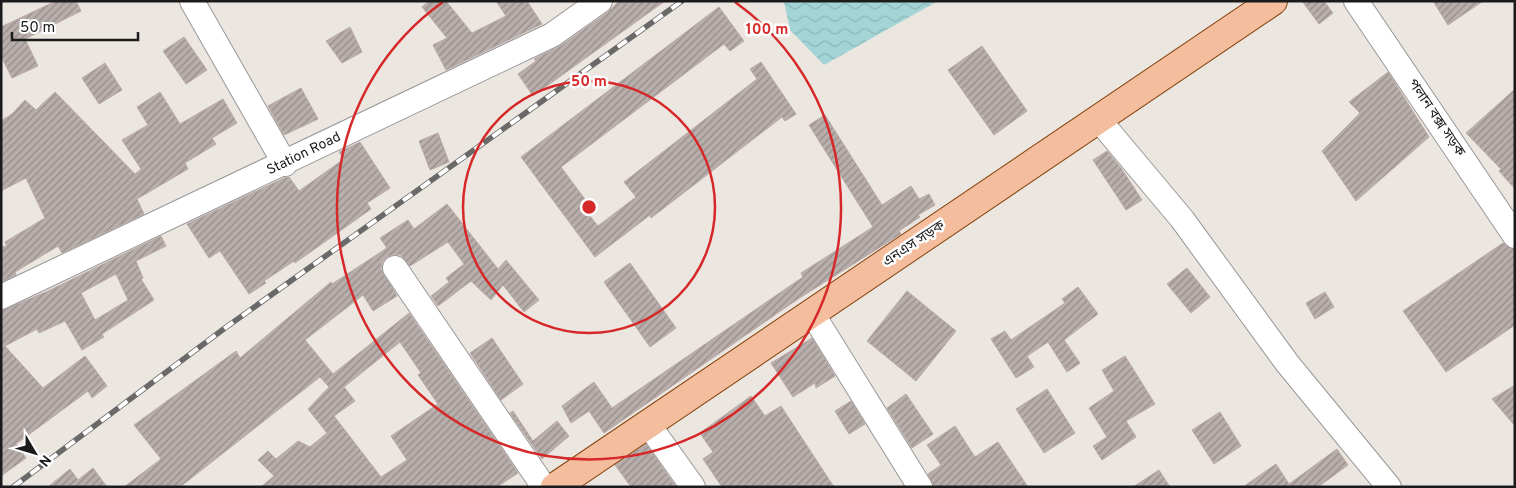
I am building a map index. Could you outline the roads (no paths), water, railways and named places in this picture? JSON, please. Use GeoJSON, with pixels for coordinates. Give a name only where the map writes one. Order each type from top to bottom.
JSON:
{"type":"FeatureCollection","features":[{"type":"Feature","properties":{"kind":"main road","name":"এনএস সড়ক"},"geometry":{"type":"LineString","coordinates":[[555,487],[1274,1]]}},
{"type":"Feature","properties":{"kind":"street"},"geometry":{"type":"LineString","coordinates":[[192,1],[285,164]]}},
{"type":"Feature","properties":{"kind":"street","name":"Station Road"},"geometry":{"type":"LineString","coordinates":[[1,297],[285,164],[552,35],[600,1]]}},
{"type":"Feature","properties":{"kind":"street","name":"পলান বক্স সড়ক"},"geometry":{"type":"LineString","coordinates":[[1356,1],[1515,236]]}},
{"type":"Feature","properties":{"kind":"street"},"geometry":{"type":"LineString","coordinates":[[1099,120],[1182,219],[1288,363],[1389,487]]}},
{"type":"Feature","properties":{"kind":"street"},"geometry":{"type":"LineString","coordinates":[[395,268],[544,487]]}},
{"type":"Feature","properties":{"kind":"street"},"geometry":{"type":"LineString","coordinates":[[812,313],[920,487]]}},
{"type":"Feature","properties":{"kind":"street"},"geometry":{"type":"LineString","coordinates":[[648,424],[694,487]]}},
{"type":"Feature","properties":{"kind":"water"},"geometry":{"type":"Polygon","coordinates":[[[938,1],[824,65],[790,30],[784,2],[938,1]]]}},
{"type":"Feature","properties":{"kind":"railway"},"geometry":{"type":"LineString","coordinates":[[13,487],[225,328],[682,1]]}}]}
